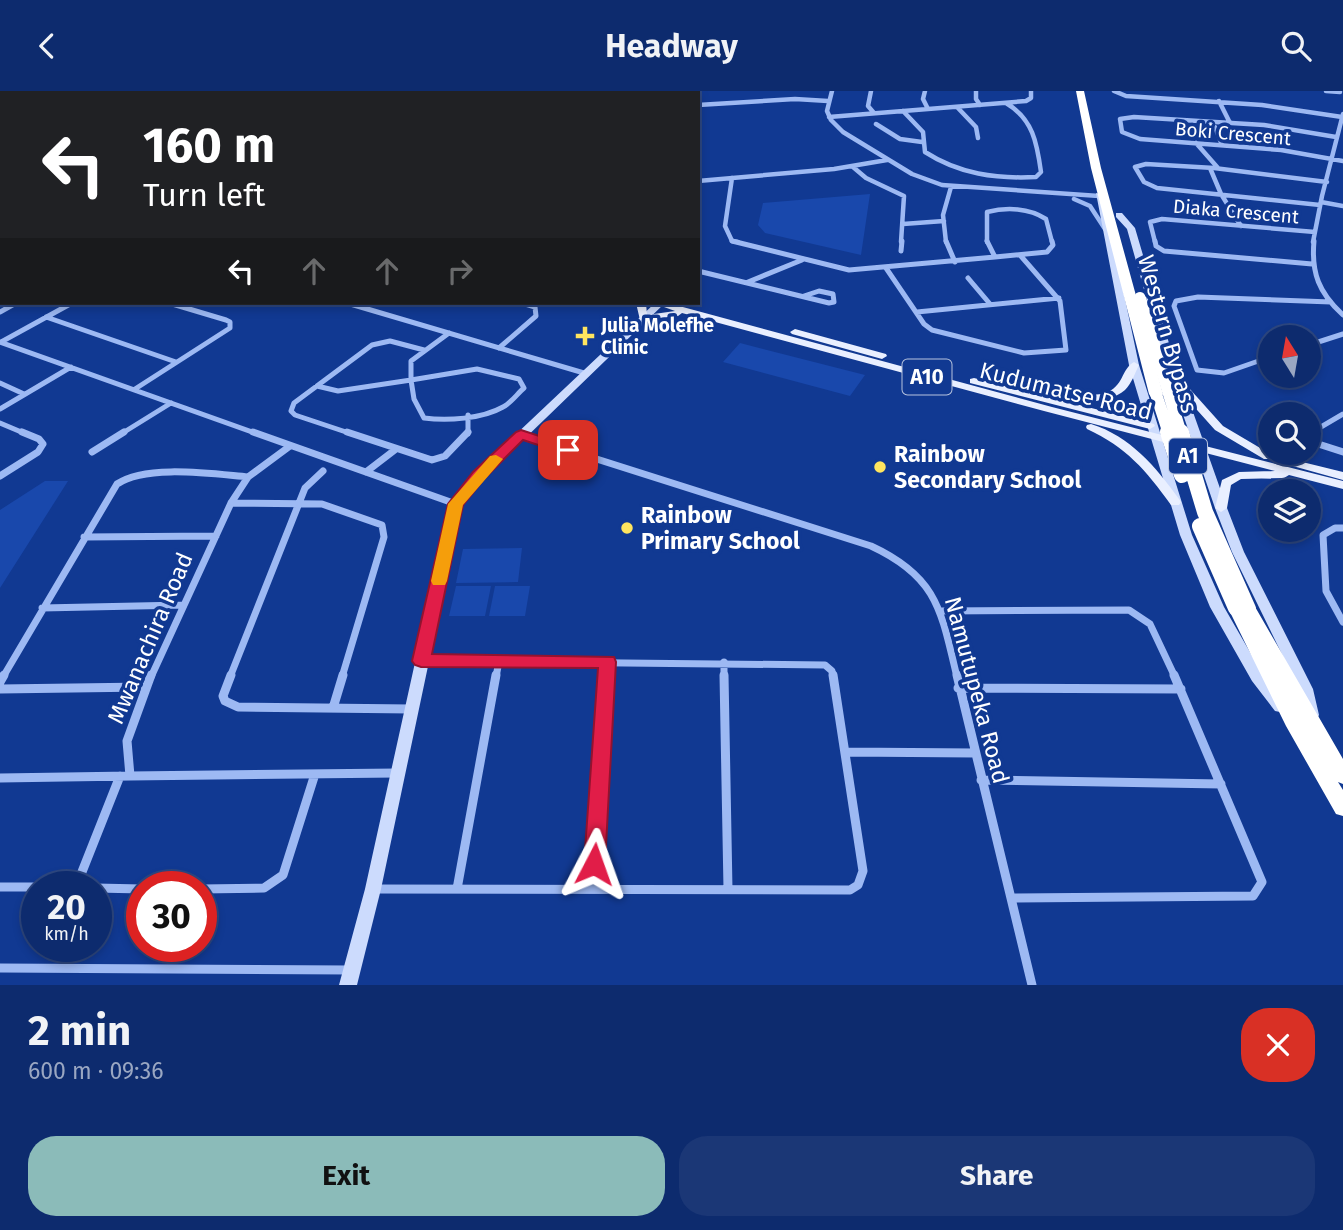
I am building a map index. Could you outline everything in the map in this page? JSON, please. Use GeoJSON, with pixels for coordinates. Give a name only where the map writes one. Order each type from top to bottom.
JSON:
{"type":"FeatureCollection","features":[{"type":"Feature","properties":{"kind":"highway","name":"Western Bypass"},"geometry":{"type":"LineString","coordinates":[[1080,91],[1100,192],[1151,399],[1196,517],[1295,726],[1343,808]]}},
{"type":"Feature","properties":{"kind":"highway","name":"Western Bypass"},"geometry":{"type":"LineString","coordinates":[[1089,91],[1140,298],[1205,512],[1242,610],[1343,776]]}},
{"type":"Feature","properties":{"kind":"main road"},"geometry":{"type":"LineString","coordinates":[[641,305],[643,319],[670,313],[709,317]]}},
{"type":"Feature","properties":{"kind":"main road","name":"Kudumatse Road"},"geometry":{"type":"LineString","coordinates":[[666,305],[1048,409],[1258,455]]}},
{"type":"Feature","properties":{"kind":"main road","name":"Kudumatse Road"},"geometry":{"type":"LineString","coordinates":[[693,305],[1154,431]]}},
{"type":"Feature","properties":{"kind":"main road"},"geometry":{"type":"LineString","coordinates":[[995,386],[1077,398],[1111,395],[1122,388],[1134,365]]}},
{"type":"Feature","properties":{"kind":"main road"},"geometry":{"type":"LineString","coordinates":[[1176,380],[1219,428],[1258,451]]}},
{"type":"Feature","properties":{"kind":"main road"},"geometry":{"type":"LineString","coordinates":[[1048,409],[1126,444],[1144,460],[1175,502]]}},
{"type":"Feature","properties":{"kind":"main road","name":"Kudumatse Road"},"geometry":{"type":"LineString","coordinates":[[1197,441],[1343,485]]}},
{"type":"Feature","properties":{"kind":"main road","name":"Kudumatse Road"},"geometry":{"type":"LineString","coordinates":[[1310,465],[1343,476]]}},
{"type":"Feature","properties":{"kind":"main road"},"geometry":{"type":"LineString","coordinates":[[1221,508],[1226,483],[1239,476],[1302,474]]}},
{"type":"Feature","properties":{"kind":"street"},"geometry":{"type":"LineString","coordinates":[[832,91],[828,101],[829,117],[843,132],[912,174],[951,187],[1052,195],[1100,192],[1105,229],[1134,365],[1151,399],[1166,415],[1178,415],[1185,409]]}},
{"type":"Feature","properties":{"kind":"street"},"geometry":{"type":"LineString","coordinates":[[871,91],[869,106],[874,113]]}},
{"type":"Feature","properties":{"kind":"street"},"geometry":{"type":"LineString","coordinates":[[925,91],[923,99],[928,109]]}},
{"type":"Feature","properties":{"kind":"street"},"geometry":{"type":"LineString","coordinates":[[976,91],[976,99],[980,105]]}},
{"type":"Feature","properties":{"kind":"street"},"geometry":{"type":"LineString","coordinates":[[829,117],[1006,103],[1029,100],[1031,91]]}},
{"type":"Feature","properties":{"kind":"street"},"geometry":{"type":"LineString","coordinates":[[1326,91],[1340,92],[1343,99]]}},
{"type":"Feature","properties":{"kind":"street"},"geometry":{"type":"LineString","coordinates":[[1116,92],[1343,115],[1315,232],[1312,264],[1314,277],[1343,315]]}},
{"type":"Feature","properties":{"kind":"street"},"geometry":{"type":"LineString","coordinates":[[700,105],[795,99],[828,101]]}},
{"type":"Feature","properties":{"kind":"street"},"geometry":{"type":"LineString","coordinates":[[1219,101],[1230,123]]}},
{"type":"Feature","properties":{"kind":"street"},"geometry":{"type":"LineString","coordinates":[[903,111],[923,132],[922,142],[925,152],[930,156],[970,173],[1030,177],[1040,175],[1034,127],[1006,103]]}},
{"type":"Feature","properties":{"kind":"street"},"geometry":{"type":"LineString","coordinates":[[957,107],[976,127],[978,138]]}},
{"type":"Feature","properties":{"kind":"street","name":"Boki Crescent"},"geometry":{"type":"LineString","coordinates":[[1336,137],[1274,126],[1120,119],[1122,132],[1132,137],[1281,150],[1343,161]]}},
{"type":"Feature","properties":{"kind":"street"},"geometry":{"type":"LineString","coordinates":[[876,124],[900,138],[922,142]]}},
{"type":"Feature","properties":{"kind":"street"},"geometry":{"type":"LineString","coordinates":[[1215,127],[1222,145]]}},
{"type":"Feature","properties":{"kind":"street"},"geometry":{"type":"LineString","coordinates":[[1196,143],[1218,168]]}},
{"type":"Feature","properties":{"kind":"street"},"geometry":{"type":"LineString","coordinates":[[700,181],[853,167],[887,160]]}},
{"type":"Feature","properties":{"kind":"street"},"geometry":{"type":"LineString","coordinates":[[853,167],[866,178],[902,194],[905,199],[901,251]]}},
{"type":"Feature","properties":{"kind":"street"},"geometry":{"type":"LineString","coordinates":[[1327,182],[1278,173],[1218,168],[1135,167],[1150,186],[1343,207]]}},
{"type":"Feature","properties":{"kind":"street"},"geometry":{"type":"LineString","coordinates":[[1210,168],[1221,194],[1241,226]]}},
{"type":"Feature","properties":{"kind":"street"},"geometry":{"type":"LineString","coordinates":[[732,178],[734,190],[724,224],[727,236],[742,246],[849,270],[955,262],[995,258],[1046,252],[1053,248],[1049,225],[1042,216],[1034,212],[991,211],[985,216],[987,244],[995,258]]}},
{"type":"Feature","properties":{"kind":"street"},"geometry":{"type":"LineString","coordinates":[[951,187],[945,201],[944,221],[946,248],[955,262]]}},
{"type":"Feature","properties":{"kind":"street"},"geometry":{"type":"LineString","coordinates":[[1052,195],[1087,204],[1105,229]]}},
{"type":"Feature","properties":{"kind":"street"},"geometry":{"type":"LineString","coordinates":[[1119,215],[1131,228],[1185,409],[1221,508],[1238,552],[1306,689],[1315,728]]}},
{"type":"Feature","properties":{"kind":"street","name":"Diaka Crescent"},"geometry":{"type":"LineString","coordinates":[[1312,264],[1171,253],[1156,246],[1150,222],[1154,220],[1315,232]]}},
{"type":"Feature","properties":{"kind":"street"},"geometry":{"type":"LineString","coordinates":[[903,224],[944,221]]}},
{"type":"Feature","properties":{"kind":"street"},"geometry":{"type":"LineString","coordinates":[[886,268],[924,324],[932,330],[1035,354],[1066,350],[1059,297],[1020,255]]}},
{"type":"Feature","properties":{"kind":"street"},"geometry":{"type":"LineString","coordinates":[[747,282],[802,260]]}},
{"type":"Feature","properties":{"kind":"street"},"geometry":{"type":"LineString","coordinates":[[700,271],[829,303],[834,302],[833,295],[821,291],[804,296]]}},
{"type":"Feature","properties":{"kind":"street"},"geometry":{"type":"LineString","coordinates":[[968,278],[990,304]]}},
{"type":"Feature","properties":{"kind":"street"},"geometry":{"type":"LineString","coordinates":[[916,312],[1059,297]]}},
{"type":"Feature","properties":{"kind":"street"},"geometry":{"type":"LineString","coordinates":[[1258,361],[1218,375],[1208,375],[1195,368],[1174,306],[1182,299],[1331,302]]}},
{"type":"Feature","properties":{"kind":"street"},"geometry":{"type":"LineString","coordinates":[[1,342],[68,305]]}},
{"type":"Feature","properties":{"kind":"street"},"geometry":{"type":"LineString","coordinates":[[135,389],[225,332],[231,324],[226,320],[176,305]]}},
{"type":"Feature","properties":{"kind":"street"},"geometry":{"type":"LineString","coordinates":[[355,305],[584,373]]}},
{"type":"Feature","properties":{"kind":"street"},"geometry":{"type":"LineString","coordinates":[[366,308],[371,305]]}},
{"type":"Feature","properties":{"kind":"street"},"geometry":{"type":"LineString","coordinates":[[499,348],[536,316],[535,307],[528,305]]}},
{"type":"Feature","properties":{"kind":"street"},"geometry":{"type":"LineString","coordinates":[[348,985],[373,889],[456,504],[479,475],[657,305]]}},
{"type":"Feature","properties":{"kind":"street"},"geometry":{"type":"LineString","coordinates":[[46,317],[176,362]]}},
{"type":"Feature","properties":{"kind":"street"},"geometry":{"type":"LineString","coordinates":[[317,386],[338,391],[412,381],[482,369],[519,379],[525,386],[500,408],[440,420],[424,418],[418,410],[412,381],[411,361],[449,333]]}},
{"type":"Feature","properties":{"kind":"street"},"geometry":{"type":"LineString","coordinates":[[1321,341],[1343,334]]}},
{"type":"Feature","properties":{"kind":"street"},"geometry":{"type":"LineString","coordinates":[[424,351],[390,341],[379,342],[294,403],[291,411],[295,415],[424,459],[439,459],[468,434],[468,415]]}},
{"type":"Feature","properties":{"kind":"street"},"geometry":{"type":"LineString","coordinates":[[1,342],[456,504]]}},
{"type":"Feature","properties":{"kind":"street"},"geometry":{"type":"LineString","coordinates":[[0,409],[71,367]]}},
{"type":"Feature","properties":{"kind":"street"},"geometry":{"type":"LineString","coordinates":[[0,383],[24,394]]}},
{"type":"Feature","properties":{"kind":"street"},"geometry":{"type":"LineString","coordinates":[[1151,399],[1154,431],[1175,502],[1217,607],[1257,677],[1295,726]]}},
{"type":"Feature","properties":{"kind":"street"},"geometry":{"type":"LineString","coordinates":[[92,452],[170,403]]}},
{"type":"Feature","properties":{"kind":"street"},"geometry":{"type":"LineString","coordinates":[[1321,427],[1343,414]]}},
{"type":"Feature","properties":{"kind":"street"},"geometry":{"type":"LineString","coordinates":[[0,423],[39,439],[43,444],[38,452],[0,476]]}},
{"type":"Feature","properties":{"kind":"street","name":"Namutupeka Road"},"geometry":{"type":"LineString","coordinates":[[521,435],[887,553],[923,578],[941,611],[1032,985]]}},
{"type":"Feature","properties":{"kind":"street"},"geometry":{"type":"LineString","coordinates":[[1321,445],[1343,452]]}},
{"type":"Feature","properties":{"kind":"street","name":"Mwanachira Road"},"geometry":{"type":"LineString","coordinates":[[125,776],[127,741],[146,687],[231,503],[248,477],[290,446]]}},
{"type":"Feature","properties":{"kind":"street"},"geometry":{"type":"LineString","coordinates":[[366,471],[396,449]]}},
{"type":"Feature","properties":{"kind":"street"},"geometry":{"type":"LineString","coordinates":[[1168,476],[1177,463],[1185,462],[1200,466],[1211,477]]}},
{"type":"Feature","properties":{"kind":"street"},"geometry":{"type":"LineString","coordinates":[[323,471],[306,488],[298,503],[223,696],[225,701],[238,707],[411,709]]}},
{"type":"Feature","properties":{"kind":"street"},"geometry":{"type":"LineString","coordinates":[[0,682],[113,488],[129,477],[248,477]]}},
{"type":"Feature","properties":{"kind":"street"},"geometry":{"type":"LineString","coordinates":[[231,503],[329,506],[377,522],[385,531],[333,708]]}},
{"type":"Feature","properties":{"kind":"street"},"geometry":{"type":"LineString","coordinates":[[1343,528],[1335,528],[1323,535],[1326,591],[1343,622]]}},
{"type":"Feature","properties":{"kind":"street"},"geometry":{"type":"LineString","coordinates":[[85,537],[216,536]]}},
{"type":"Feature","properties":{"kind":"street"},"geometry":{"type":"LineString","coordinates":[[42,608],[184,605]]}},
{"type":"Feature","properties":{"kind":"street"},"geometry":{"type":"LineString","coordinates":[[941,611],[1129,610],[1150,624],[1181,689],[1262,882],[1253,896],[1011,898]]}},
{"type":"Feature","properties":{"kind":"street"},"geometry":{"type":"LineString","coordinates":[[373,889],[850,890],[858,885],[863,871],[846,752],[832,671],[829,667],[817,663],[421,661]]}},
{"type":"Feature","properties":{"kind":"street"},"geometry":{"type":"LineString","coordinates":[[457,889],[499,661]]}},
{"type":"Feature","properties":{"kind":"street"},"geometry":{"type":"LineString","coordinates":[[592,889],[607,662]]}},
{"type":"Feature","properties":{"kind":"street"},"geometry":{"type":"LineString","coordinates":[[724,663],[728,889]]}},
{"type":"Feature","properties":{"kind":"street"},"geometry":{"type":"LineString","coordinates":[[0,689],[146,687]]}},
{"type":"Feature","properties":{"kind":"street"},"geometry":{"type":"LineString","coordinates":[[958,688],[1181,689]]}},
{"type":"Feature","properties":{"kind":"street"},"geometry":{"type":"LineString","coordinates":[[846,752],[975,753]]}},
{"type":"Feature","properties":{"kind":"street"},"geometry":{"type":"LineString","coordinates":[[0,778],[397,773]]}},
{"type":"Feature","properties":{"kind":"street"},"geometry":{"type":"LineString","coordinates":[[217,889],[264,888],[283,875],[315,774]]}},
{"type":"Feature","properties":{"kind":"street"},"geometry":{"type":"LineString","coordinates":[[83,871],[125,776]]}},
{"type":"Feature","properties":{"kind":"street"},"geometry":{"type":"LineString","coordinates":[[981,780],[1222,784]]}},
{"type":"Feature","properties":{"kind":"street"},"geometry":{"type":"LineString","coordinates":[[0,887],[21,887]]}},
{"type":"Feature","properties":{"kind":"street"},"geometry":{"type":"LineString","coordinates":[[0,968],[352,969]]}},
{"type":"Feature","properties":{"kind":"shaded area"},"geometry":{"type":"Polygon","coordinates":[[[870,194],[861,255],[765,233],[758,225],[763,203],[870,194]]]}},
{"type":"Feature","properties":{"kind":"shaded area"},"geometry":{"type":"Polygon","coordinates":[[[740,343],[865,375],[850,396],[723,362],[740,343]]]}},
{"type":"Feature","properties":{"kind":"shaded area"},"geometry":{"type":"Polygon","coordinates":[[[45,481],[68,481],[0,588],[0,510],[45,481]]]}},
{"type":"Feature","properties":{"kind":"shaded area"},"geometry":{"type":"Polygon","coordinates":[[[522,548],[518,582],[456,583],[463,549],[522,548]]]}},
{"type":"Feature","properties":{"kind":"shaded area"},"geometry":{"type":"Polygon","coordinates":[[[456,586],[491,586],[485,616],[449,616],[456,586]]]}},
{"type":"Feature","properties":{"kind":"shaded area"},"geometry":{"type":"Polygon","coordinates":[[[495,586],[530,586],[525,616],[489,616],[495,586]]]}},
{"type":"Feature","properties":{"kind":"slow traffic"},"geometry":{"type":"LineString","coordinates":[[439,581],[456,504],[496,459]]}},
{"type":"Feature","properties":{"kind":"place","name":"Julia Molefhe Clinic"},"geometry":{"type":"Point","coordinates":[585,336]}},
{"type":"Feature","properties":{"kind":"place","name":"Rainbow Secondary School"},"geometry":{"type":"Point","coordinates":[880,467]}},
{"type":"Feature","properties":{"kind":"place","name":"Rainbow Primary School"},"geometry":{"type":"Point","coordinates":[627,528]}},
{"type":"Feature","properties":{"kind":"route"},"geometry":{"type":"LineString","coordinates":[[568,450],[521,435],[479,475],[456,504],[421,661],[607,662],[594,864]]}}]}
